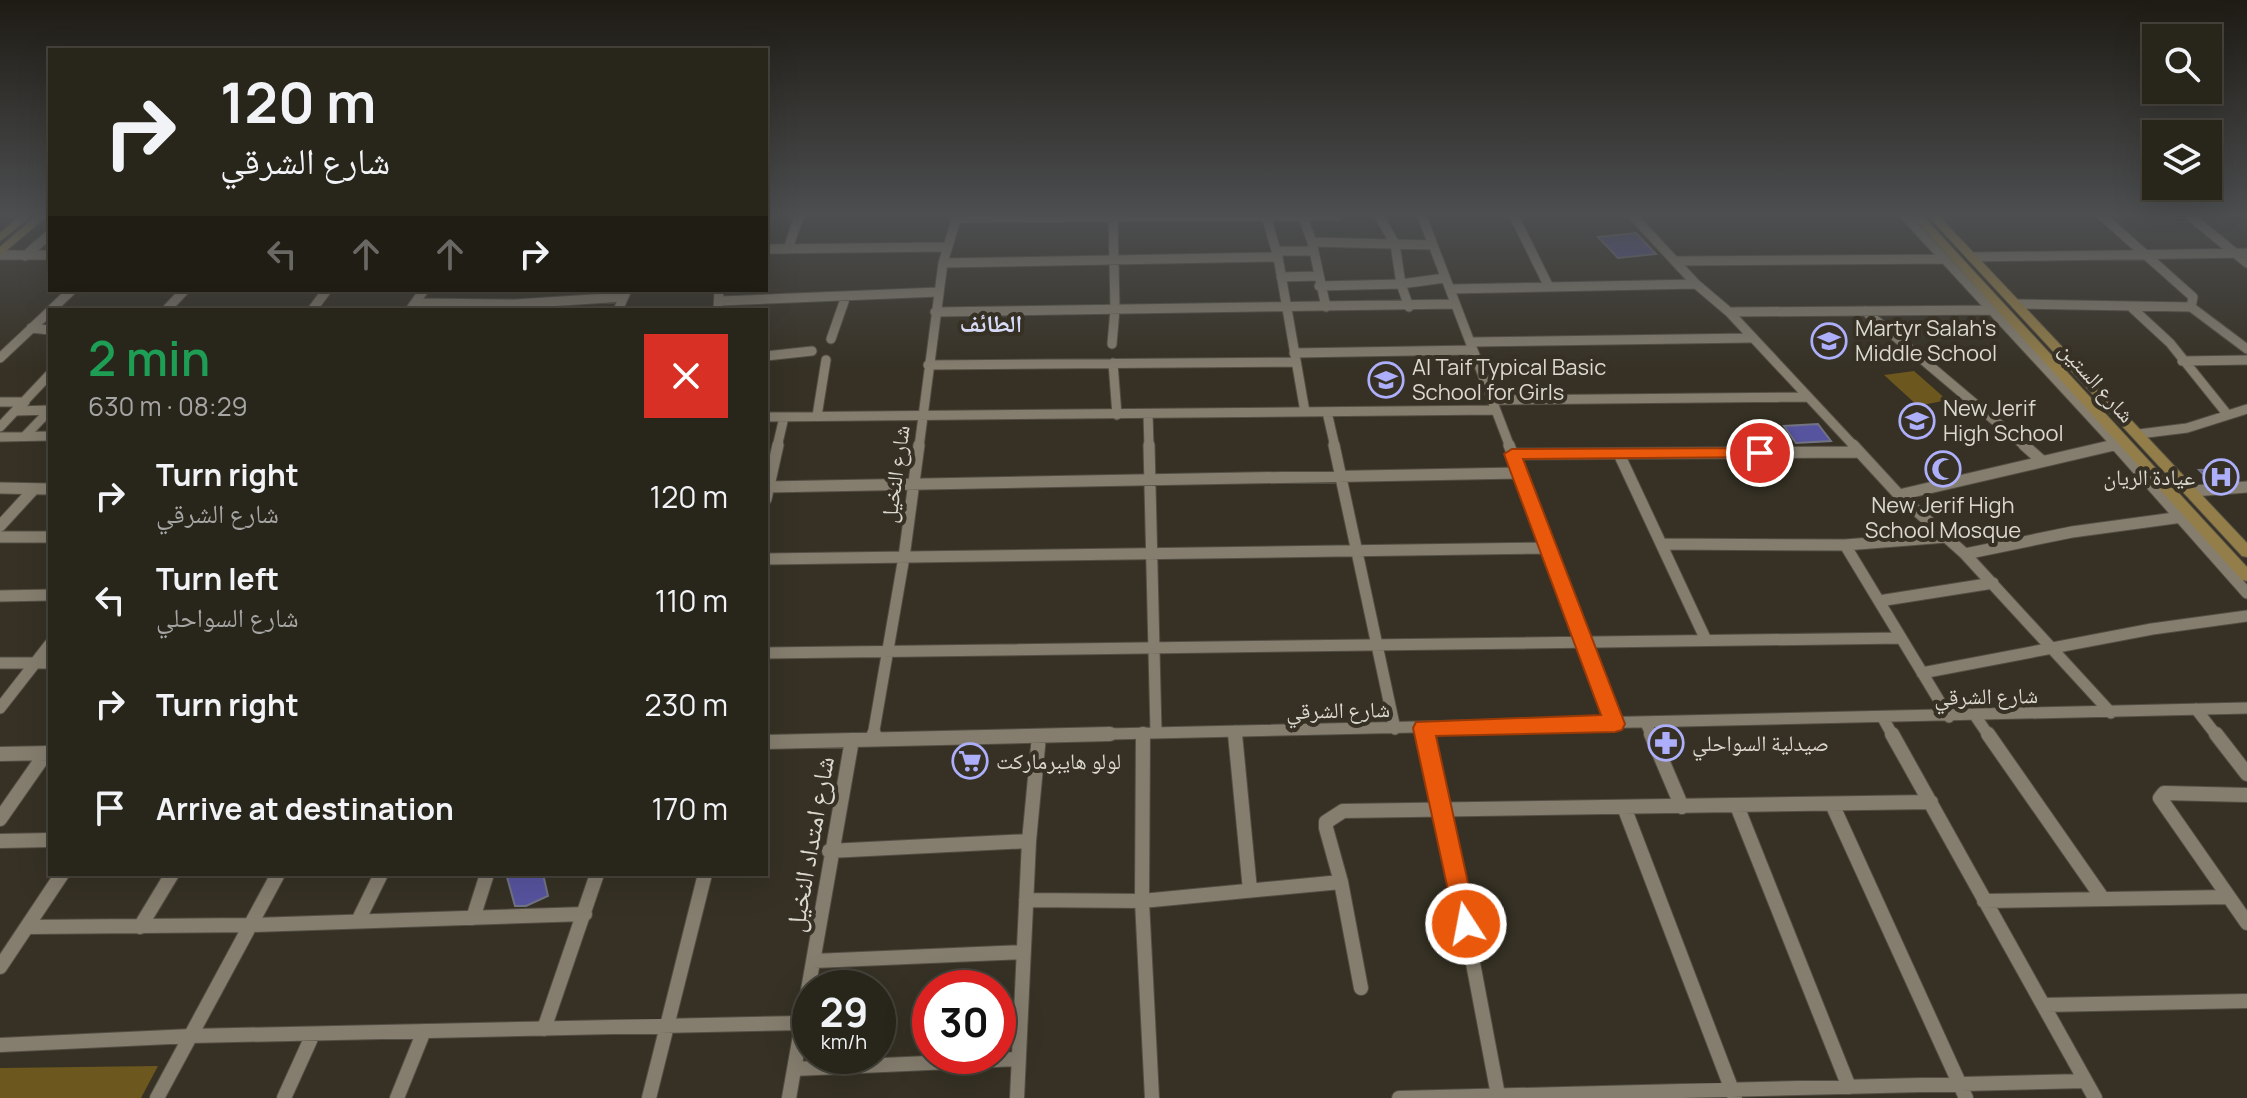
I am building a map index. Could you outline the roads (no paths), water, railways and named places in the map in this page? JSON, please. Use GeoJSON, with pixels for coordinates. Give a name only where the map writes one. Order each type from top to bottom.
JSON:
{"type":"FeatureCollection","features":[{"type":"Feature","properties":{"kind":"main road","name":"شارع الستين"},"geometry":{"type":"LineString","coordinates":[[1964,267],[2247,576]]}},
{"type":"Feature","properties":{"kind":"main road","name":"شارع الستين"},"geometry":{"type":"LineString","coordinates":[[1982,267],[2240,537],[2247,552]]}},
{"type":"Feature","properties":{"kind":"street","name":"شارع النخيل"},"geometry":{"type":"LineString","coordinates":[[873,738],[904,557],[942,267]]}},
{"type":"Feature","properties":{"kind":"street"},"geometry":{"type":"LineString","coordinates":[[1112,344],[1114,267]]}},
{"type":"Feature","properties":{"kind":"street"},"geometry":{"type":"LineString","coordinates":[[1279,267],[1305,412]]}},
{"type":"Feature","properties":{"kind":"street"},"geometry":{"type":"LineString","coordinates":[[1316,267],[1326,307]]}},
{"type":"Feature","properties":{"kind":"street"},"geometry":{"type":"LineString","coordinates":[[1398,267],[1409,307]]}},
{"type":"Feature","properties":{"kind":"street"},"geometry":{"type":"LineString","coordinates":[[1441,267],[1615,724]]}},
{"type":"Feature","properties":{"kind":"street"},"geometry":{"type":"LineString","coordinates":[[1539,267],[1549,287]]}},
{"type":"Feature","properties":{"kind":"street"},"geometry":{"type":"LineString","coordinates":[[1681,267],[1729,312],[1899,495],[1993,583],[2111,713]]}},
{"type":"Feature","properties":{"kind":"street"},"geometry":{"type":"LineString","coordinates":[[1952,267],[2182,517],[2247,593]]}},
{"type":"Feature","properties":{"kind":"street"},"geometry":{"type":"LineString","coordinates":[[2160,267],[2193,297],[2191,307]]}},
{"type":"Feature","properties":{"kind":"street"},"geometry":{"type":"LineString","coordinates":[[1281,277],[1401,284],[1445,278]]}},
{"type":"Feature","properties":{"kind":"street"},"geometry":{"type":"LineString","coordinates":[[1450,289],[1696,284]]}},
{"type":"Feature","properties":{"kind":"street"},"geometry":{"type":"LineString","coordinates":[[52,308],[70,292]]}},
{"type":"Feature","properties":{"kind":"street"},"geometry":{"type":"LineString","coordinates":[[168,308],[183,292]]}},
{"type":"Feature","properties":{"kind":"street"},"geometry":{"type":"LineString","coordinates":[[719,306],[938,292]]}},
{"type":"Feature","properties":{"kind":"street"},"geometry":{"type":"LineString","coordinates":[[413,306],[514,307],[626,294]]}},
{"type":"Feature","properties":{"kind":"street"},"geometry":{"type":"LineString","coordinates":[[831,339],[846,296]]}},
{"type":"Feature","properties":{"kind":"street"},"geometry":{"type":"LineString","coordinates":[[935,312],[1455,304]]}},
{"type":"Feature","properties":{"kind":"street"},"geometry":{"type":"LineString","coordinates":[[2016,304],[2191,307],[2247,349]]}},
{"type":"Feature","properties":{"kind":"street"},"geometry":{"type":"LineString","coordinates":[[2129,306],[2163,333],[2182,361],[2227,414]]}},
{"type":"Feature","properties":{"kind":"street"},"geometry":{"type":"LineString","coordinates":[[1729,312],[1991,310]]}},
{"type":"Feature","properties":{"kind":"street"},"geometry":{"type":"LineString","coordinates":[[1865,311],[2041,460]]}},
{"type":"Feature","properties":{"kind":"street"},"geometry":{"type":"LineString","coordinates":[[0,358],[48,312]]}},
{"type":"Feature","properties":{"kind":"street"},"geometry":{"type":"LineString","coordinates":[[31,328],[48,330]]}},
{"type":"Feature","properties":{"kind":"street"},"geometry":{"type":"LineString","coordinates":[[928,365],[1295,358],[1471,346],[1750,338]]}},
{"type":"Feature","properties":{"kind":"street"},"geometry":{"type":"LineString","coordinates":[[768,357],[812,351]]}},
{"type":"Feature","properties":{"kind":"street"},"geometry":{"type":"LineString","coordinates":[[817,416],[826,360]]}},
{"type":"Feature","properties":{"kind":"street"},"geometry":{"type":"LineString","coordinates":[[2182,361],[2247,360]]}},
{"type":"Feature","properties":{"kind":"street"},"geometry":{"type":"LineString","coordinates":[[1113,363],[1117,415]]}},
{"type":"Feature","properties":{"kind":"street"},"geometry":{"type":"LineString","coordinates":[[0,427],[48,376]]}},
{"type":"Feature","properties":{"kind":"street"},"geometry":{"type":"LineString","coordinates":[[768,417],[1327,412],[1807,397]]}},
{"type":"Feature","properties":{"kind":"street"},"geometry":{"type":"LineString","coordinates":[[0,402],[25,402]]}},
{"type":"Feature","properties":{"kind":"street"},"geometry":{"type":"LineString","coordinates":[[2139,434],[2187,428],[2247,409]]}},
{"type":"Feature","properties":{"kind":"street"},"geometry":{"type":"LineString","coordinates":[[16,411],[48,410]]}},
{"type":"Feature","properties":{"kind":"street"},"geometry":{"type":"LineString","coordinates":[[25,436],[48,412]]}},
{"type":"Feature","properties":{"kind":"street"},"geometry":{"type":"LineString","coordinates":[[1327,412],[1395,729]]}},
{"type":"Feature","properties":{"kind":"street"},"geometry":{"type":"LineString","coordinates":[[1148,414],[1147,480],[1153,648],[1142,901],[1152,1098]]}},
{"type":"Feature","properties":{"kind":"street"},"geometry":{"type":"LineString","coordinates":[[768,487],[784,417]]}},
{"type":"Feature","properties":{"kind":"street"},"geometry":{"type":"LineString","coordinates":[[0,437],[48,436]]}},
{"type":"Feature","properties":{"kind":"street"},"geometry":{"type":"LineString","coordinates":[[1899,495],[2115,445]]}},
{"type":"Feature","properties":{"kind":"street"},"geometry":{"type":"LineString","coordinates":[[1512,454],[1858,452]]}},
{"type":"Feature","properties":{"kind":"street"},"geometry":{"type":"LineString","coordinates":[[1619,454],[1706,640]]}},
{"type":"Feature","properties":{"kind":"street"},"geometry":{"type":"LineString","coordinates":[[768,491],[913,483],[1519,473]]}},
{"type":"Feature","properties":{"kind":"street"},"geometry":{"type":"LineString","coordinates":[[2193,491],[2247,487]]}},
{"type":"Feature","properties":{"kind":"street"},"geometry":{"type":"LineString","coordinates":[[0,488],[48,489]]}},
{"type":"Feature","properties":{"kind":"street"},"geometry":{"type":"LineString","coordinates":[[0,526],[34,489]]}},
{"type":"Feature","properties":{"kind":"street"},"geometry":{"type":"LineString","coordinates":[[1965,554],[2072,532],[2182,517]]}},
{"type":"Feature","properties":{"kind":"street"},"geometry":{"type":"LineString","coordinates":[[0,537],[48,537]]}},
{"type":"Feature","properties":{"kind":"street"},"geometry":{"type":"LineString","coordinates":[[1661,544],[1845,545],[1946,537]]}},
{"type":"Feature","properties":{"kind":"street"},"geometry":{"type":"LineString","coordinates":[[1845,545],[1949,717]]}},
{"type":"Feature","properties":{"kind":"street"},"geometry":{"type":"LineString","coordinates":[[768,559],[1548,548]]}},
{"type":"Feature","properties":{"kind":"street"},"geometry":{"type":"LineString","coordinates":[[1879,601],[1993,583]]}},
{"type":"Feature","properties":{"kind":"street"},"geometry":{"type":"LineString","coordinates":[[0,596],[48,595]]}},
{"type":"Feature","properties":{"kind":"street"},"geometry":{"type":"LineString","coordinates":[[1922,673],[2152,629],[2247,616]]}},
{"type":"Feature","properties":{"kind":"street"},"geometry":{"type":"LineString","coordinates":[[768,653],[1901,638]]}},
{"type":"Feature","properties":{"kind":"street"},"geometry":{"type":"LineString","coordinates":[[0,708],[48,647]]}},
{"type":"Feature","properties":{"kind":"street"},"geometry":{"type":"LineString","coordinates":[[0,663],[48,663]]}},
{"type":"Feature","properties":{"kind":"street","name":"شارع الشرقي"},"geometry":{"type":"LineString","coordinates":[[768,742],[1976,717],[2247,708]]}},
{"type":"Feature","properties":{"kind":"street"},"geometry":{"type":"LineString","coordinates":[[2196,709],[2247,774]]}},
{"type":"Feature","properties":{"kind":"street"},"geometry":{"type":"LineString","coordinates":[[1976,717],[2103,899]]}},
{"type":"Feature","properties":{"kind":"street"},"geometry":{"type":"LineString","coordinates":[[1883,718],[2095,1098]]}},
{"type":"Feature","properties":{"kind":"street"},"geometry":{"type":"LineString","coordinates":[[1646,723],[1682,807]]}},
{"type":"Feature","properties":{"kind":"street"},"geometry":{"type":"LineString","coordinates":[[1423,728],[1444,810],[1498,1095]]}},
{"type":"Feature","properties":{"kind":"street"},"geometry":{"type":"LineString","coordinates":[[1235,731],[1250,890]]}},
{"type":"Feature","properties":{"kind":"street"},"geometry":{"type":"LineString","coordinates":[[1017,1098],[1022,952],[1039,736]]}},
{"type":"Feature","properties":{"kind":"street","name":"شارع امتداد النخيل"},"geometry":{"type":"LineString","coordinates":[[812,970],[829,851],[852,740]]}},
{"type":"Feature","properties":{"kind":"street"},"geometry":{"type":"LineString","coordinates":[[0,754],[48,753]]}},
{"type":"Feature","properties":{"kind":"street"},"geometry":{"type":"LineString","coordinates":[[0,819],[48,753]]}},
{"type":"Feature","properties":{"kind":"street"},"geometry":{"type":"LineString","coordinates":[[2247,795],[2164,793],[2160,798],[2247,923]]}},
{"type":"Feature","properties":{"kind":"street"},"geometry":{"type":"LineString","coordinates":[[1361,988],[1341,882],[1326,828],[1326,822],[1343,811],[1931,802]]}},
{"type":"Feature","properties":{"kind":"street"},"geometry":{"type":"LineString","coordinates":[[1832,804],[1963,1092]]}},
{"type":"Feature","properties":{"kind":"street"},"geometry":{"type":"LineString","coordinates":[[1737,806],[1849,1087]]}},
{"type":"Feature","properties":{"kind":"street"},"geometry":{"type":"LineString","coordinates":[[1624,807],[1733,1094]]}},
{"type":"Feature","properties":{"kind":"street"},"geometry":{"type":"LineString","coordinates":[[0,841],[48,840]]}},
{"type":"Feature","properties":{"kind":"street"},"geometry":{"type":"LineString","coordinates":[[829,851],[1029,841]]}},
{"type":"Feature","properties":{"kind":"street"},"geometry":{"type":"LineString","coordinates":[[0,967],[61,876]]}},
{"type":"Feature","properties":{"kind":"street"},"geometry":{"type":"LineString","coordinates":[[140,927],[171,876]]}},
{"type":"Feature","properties":{"kind":"street"},"geometry":{"type":"LineString","coordinates":[[157,1098],[277,876]]}},
{"type":"Feature","properties":{"kind":"street"},"geometry":{"type":"LineString","coordinates":[[358,921],[380,876]]}},
{"type":"Feature","properties":{"kind":"street"},"geometry":{"type":"LineString","coordinates":[[473,918],[486,876]]}},
{"type":"Feature","properties":{"kind":"street"},"geometry":{"type":"LineString","coordinates":[[544,1029],[596,876]]}},
{"type":"Feature","properties":{"kind":"street"},"geometry":{"type":"LineString","coordinates":[[649,1098],[704,876]]}},
{"type":"Feature","properties":{"kind":"street"},"geometry":{"type":"LineString","coordinates":[[1026,900],[1142,901],[1341,882]]}},
{"type":"Feature","properties":{"kind":"street"},"geometry":{"type":"LineString","coordinates":[[1984,901],[2228,897]]}},
{"type":"Feature","properties":{"kind":"street"},"geometry":{"type":"LineString","coordinates":[[28,927],[252,925],[585,914]]}},
{"type":"Feature","properties":{"kind":"street"},"geometry":{"type":"LineString","coordinates":[[814,961],[1022,952]]}},
{"type":"Feature","properties":{"kind":"street"},"geometry":{"type":"LineString","coordinates":[[2043,1005],[2247,1001]]}},
{"type":"Feature","properties":{"kind":"street"},"geometry":{"type":"LineString","coordinates":[[0,1045],[191,1036],[792,1023]]}},
{"type":"Feature","properties":{"kind":"street"},"geometry":{"type":"LineString","coordinates":[[397,1098],[424,1031]]}},
{"type":"Feature","properties":{"kind":"street"},"geometry":{"type":"LineString","coordinates":[[284,1098],[313,1034]]}},
{"type":"Feature","properties":{"kind":"street"},"geometry":{"type":"LineString","coordinates":[[896,1064],[1018,1059]]}},
{"type":"Feature","properties":{"kind":"street","name":"شارع امتداد النخيل"},"geometry":{"type":"LineString","coordinates":[[789,1098],[793,1074]]}},
{"type":"Feature","properties":{"kind":"street"},"geometry":{"type":"LineString","coordinates":[[1399,1098],[1733,1094],[1849,1087],[1963,1092],[2085,1081]]}},
{"type":"Feature","properties":{"kind":"place","name":"Martyr Salah's Middle School"},"geometry":{"type":"Point","coordinates":[1829,341]}},
{"type":"Feature","properties":{"kind":"place","name":"Al Taif Typical Basic School for Girls"},"geometry":{"type":"Point","coordinates":[1386,380]}},
{"type":"Feature","properties":{"kind":"place","name":"New Jerif High School"},"geometry":{"type":"Point","coordinates":[1917,421]}},
{"type":"Feature","properties":{"kind":"place","name":"New Jerif High School Mosque"},"geometry":{"type":"Point","coordinates":[1943,469]}},
{"type":"Feature","properties":{"kind":"place","name":"عيادة الريان"},"geometry":{"type":"Point","coordinates":[2221,477]}},
{"type":"Feature","properties":{"kind":"place","name":"صيدلية السواحلي"},"geometry":{"type":"Point","coordinates":[1666,743]}},
{"type":"Feature","properties":{"kind":"place","name":"لولو هايبرماركت"},"geometry":{"type":"Point","coordinates":[970,761]}},
{"type":"Feature","properties":{"kind":"district","name":"الطائف"},"geometry":{"type":"Point","coordinates":[991,322]}}]}
